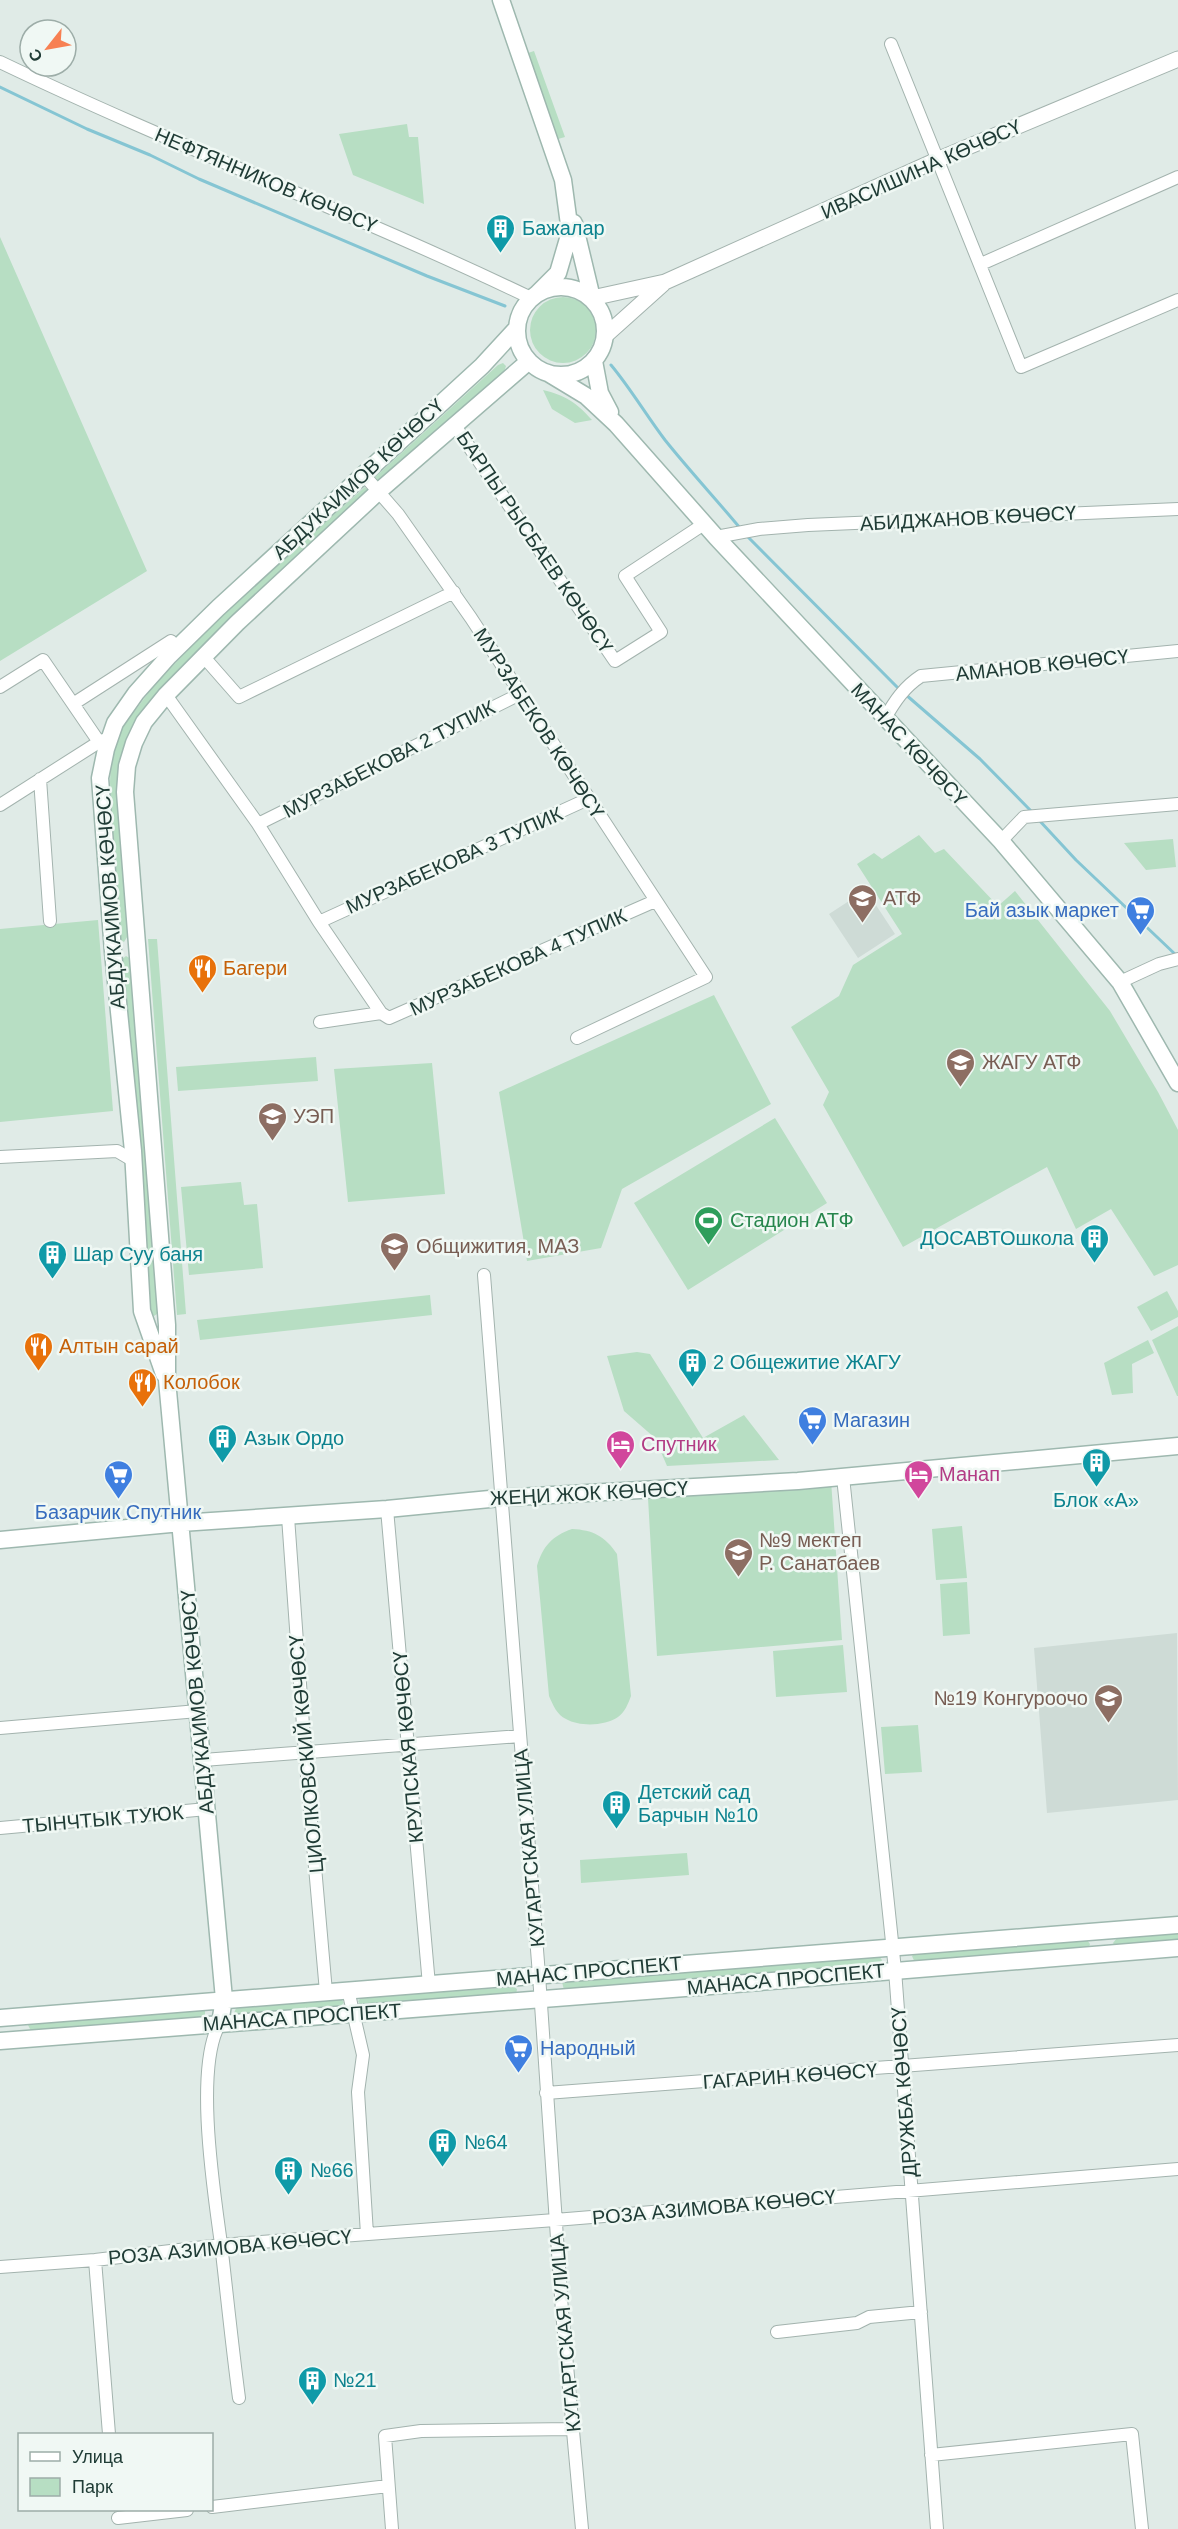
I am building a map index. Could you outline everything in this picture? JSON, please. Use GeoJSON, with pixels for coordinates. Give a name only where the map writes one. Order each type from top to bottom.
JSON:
{"type":"FeatureCollection","features":[{"type":"Feature","properties":{"kind":"main road"},"geometry":{"type":"LineString","coordinates":[[501,0],[563,180],[591,298],[602,316],[605,336],[600,353],[594,361],[578,372],[568,375],[548,373]]}},
{"type":"Feature","properties":{"kind":"main road"},"geometry":{"type":"LineString","coordinates":[[563,180],[570,232],[558,273],[524,307],[517,328],[519,346],[529,361],[586,396],[616,424]]}},
{"type":"Feature","properties":{"kind":"main road"},"geometry":{"type":"LineString","coordinates":[[534,296],[550,288],[565,286],[579,290],[591,298]]}},
{"type":"Feature","properties":{"kind":"main road","name":"АБДУКАИМОВ КӨЧӨСҮ"},"geometry":{"type":"LineString","coordinates":[[166,1380],[142,1311],[134,1161],[113,952],[100,778],[104,740],[136,693],[169,656],[218,608],[482,366],[517,328]]}},
{"type":"Feature","properties":{"kind":"main road","name":"АБДУКАИМОВ КӨЧӨСҮ"},"geometry":{"type":"LineString","coordinates":[[220,2024],[224,1999],[166,1380],[167,1325],[136,949],[125,792],[127,766],[144,722],[166,694],[203,656],[379,491],[529,361]]}},
{"type":"Feature","properties":{"kind":"main road"},"geometry":{"type":"LineString","coordinates":[[594,361],[600,393],[616,424]]}},
{"type":"Feature","properties":{"kind":"main road","name":"МАНАС КӨЧӨСҮ"},"geometry":{"type":"LineString","coordinates":[[616,424],[704,524],[723,535],[885,718],[1001,841],[1120,982],[1178,1083]]}},
{"type":"Feature","properties":{"kind":"main road"},"geometry":{"type":"LineString","coordinates":[[113,952],[136,949]]}},
{"type":"Feature","properties":{"kind":"main road","name":"ЖЕҢИ ЖОК КӨЧӨСҮ"},"geometry":{"type":"LineString","coordinates":[[0,1540],[500,1498],[843,1477],[1178,1446]]}},
{"type":"Feature","properties":{"kind":"main road","name":"МАНАС ПРОСПЕКТ"},"geometry":{"type":"LineString","coordinates":[[0,2018],[1178,1924]]}},
{"type":"Feature","properties":{"kind":"main road","name":"МАНАСА ПРОСПЕКТ"},"geometry":{"type":"LineString","coordinates":[[0,2041],[1178,1948]]}},
{"type":"Feature","properties":{"kind":"main road"},"geometry":{"type":"LineString","coordinates":[[21,2016],[23,2039]]}},
{"type":"Feature","properties":{"kind":"street"},"geometry":{"type":"LineString","coordinates":[[891,44],[1021,367],[1178,300]]}},
{"type":"Feature","properties":{"kind":"street","name":"ИВАСИШИНА КӨЧӨСҮ"},"geometry":{"type":"LineString","coordinates":[[665,282],[939,159],[1178,59]]}},
{"type":"Feature","properties":{"kind":"street","name":"НЕФТЯННИКОВ КӨЧӨСҮ"},"geometry":{"type":"LineString","coordinates":[[0,62],[73,97],[534,296]]}},
{"type":"Feature","properties":{"kind":"street"},"geometry":{"type":"LineString","coordinates":[[981,264],[1178,177]]}},
{"type":"Feature","properties":{"kind":"street"},"geometry":{"type":"LineString","coordinates":[[591,298],[665,282]]}},
{"type":"Feature","properties":{"kind":"street"},"geometry":{"type":"LineString","coordinates":[[605,336],[665,282]]}},
{"type":"Feature","properties":{"kind":"street","name":"БАРПЫ РЫСБАЕВ КӨЧӨСҮ"},"geometry":{"type":"LineString","coordinates":[[455,426],[615,660],[661,632],[625,576],[704,524]]}},
{"type":"Feature","properties":{"kind":"street","name":"МУРЗАБЕКОВ КӨЧӨСҮ"},"geometry":{"type":"LineString","coordinates":[[364,475],[379,491],[454,592],[706,977],[577,1038]]}},
{"type":"Feature","properties":{"kind":"street","name":"АБИДЖАНОВ КӨЧӨСҮ"},"geometry":{"type":"LineString","coordinates":[[723,535],[759,529],[1178,508]]}},
{"type":"Feature","properties":{"kind":"street"},"geometry":{"type":"LineString","coordinates":[[203,656],[239,697],[454,592]]}},
{"type":"Feature","properties":{"kind":"street"},"geometry":{"type":"LineString","coordinates":[[73,704],[171,641]]}},
{"type":"Feature","properties":{"kind":"street","name":"АМАНОВ КӨЧӨСҮ"},"geometry":{"type":"LineString","coordinates":[[885,718],[898,696],[921,676],[1178,651]]}},
{"type":"Feature","properties":{"kind":"street"},"geometry":{"type":"LineString","coordinates":[[0,687],[43,660],[73,704],[104,740],[0,805]]}},
{"type":"Feature","properties":{"kind":"street"},"geometry":{"type":"LineString","coordinates":[[166,694],[258,824],[319,922],[381,1013],[320,1022]]}},
{"type":"Feature","properties":{"kind":"street","name":"МУРЗАБЕКОВА 2 ТУПИК"},"geometry":{"type":"LineString","coordinates":[[258,824],[520,694]]}},
{"type":"Feature","properties":{"kind":"street"},"geometry":{"type":"LineString","coordinates":[[40,779],[50,921]]}},
{"type":"Feature","properties":{"kind":"street","name":"МУРЗАБЕКОВА 3 ТУПИК"},"geometry":{"type":"LineString","coordinates":[[319,922],[588,799]]}},
{"type":"Feature","properties":{"kind":"street"},"geometry":{"type":"LineString","coordinates":[[1001,841],[1024,817],[1178,804]]}},
{"type":"Feature","properties":{"kind":"street","name":"МУРЗАБЕКОВА 4 ТУПИК"},"geometry":{"type":"LineString","coordinates":[[381,1013],[389,1018],[402,1013],[655,901]]}},
{"type":"Feature","properties":{"kind":"street"},"geometry":{"type":"LineString","coordinates":[[1120,982],[1178,958]]}},
{"type":"Feature","properties":{"kind":"street"},"geometry":{"type":"LineString","coordinates":[[117,1151],[131,1132]]}},
{"type":"Feature","properties":{"kind":"street"},"geometry":{"type":"LineString","coordinates":[[0,1157],[117,1151],[134,1161]]}},
{"type":"Feature","properties":{"kind":"street","name":"КУГАРТСКАЯ УЛИЦА"},"geometry":{"type":"LineString","coordinates":[[484,1275],[541,1999],[555,2220],[582,2529]]}},
{"type":"Feature","properties":{"kind":"street","name":"ДРУЖБА КӨЧӨСҮ"},"geometry":{"type":"LineString","coordinates":[[843,1477],[895,1970],[937,2529]]}},
{"type":"Feature","properties":{"kind":"street","name":"КРУПСКАЯ КӨЧӨСҮ"},"geometry":{"type":"LineString","coordinates":[[387,1509],[429,1985]]}},
{"type":"Feature","properties":{"kind":"street","name":"ЦИОЛКОВСКИЙ КӨЧӨСҮ"},"geometry":{"type":"LineString","coordinates":[[288,1517],[305,1753],[326,1992]]}},
{"type":"Feature","properties":{"kind":"street"},"geometry":{"type":"LineString","coordinates":[[0,1728],[198,1712]]}},
{"type":"Feature","properties":{"kind":"street"},"geometry":{"type":"LineString","coordinates":[[203,1760],[520,1736]]}},
{"type":"Feature","properties":{"kind":"street","name":"ТЫНЧТЫК ТУЮК"},"geometry":{"type":"LineString","coordinates":[[0,1828],[207,1809]]}},
{"type":"Feature","properties":{"kind":"street"},"geometry":{"type":"LineString","coordinates":[[1100,1931],[1101,1953]]}},
{"type":"Feature","properties":{"kind":"street"},"geometry":{"type":"LineString","coordinates":[[348,1990],[363,2055],[358,2092],[367,2234]]}},
{"type":"Feature","properties":{"kind":"street"},"geometry":{"type":"LineString","coordinates":[[220,2024],[211,2041],[208,2121],[239,2398]]}},
{"type":"Feature","properties":{"kind":"street","name":"ГАГАРИН КӨЧӨСҮ"},"geometry":{"type":"LineString","coordinates":[[546,2093],[1178,2045]]}},
{"type":"Feature","properties":{"kind":"street","name":"РОЗА АЗИМОВА КӨЧӨСҮ"},"geometry":{"type":"LineString","coordinates":[[0,2267],[95,2260],[221,2245],[1178,2169]]}},
{"type":"Feature","properties":{"kind":"street"},"geometry":{"type":"LineString","coordinates":[[95,2260],[109,2433]]}},
{"type":"Feature","properties":{"kind":"street"},"geometry":{"type":"LineString","coordinates":[[777,2332],[857,2323],[868,2317],[921,2312]]}},
{"type":"Feature","properties":{"kind":"street"},"geometry":{"type":"LineString","coordinates":[[392,2529],[385,2436],[421,2431],[573,2429]]}},
{"type":"Feature","properties":{"kind":"street"},"geometry":{"type":"LineString","coordinates":[[932,2455],[1132,2434],[1142,2529]]}},
{"type":"Feature","properties":{"kind":"street"},"geometry":{"type":"LineString","coordinates":[[213,2507],[388,2486]]}},
{"type":"Feature","properties":{"kind":"street"},"geometry":{"type":"LineString","coordinates":[[118,2519],[179,2511]]}},
{"type":"Feature","properties":{"kind":"shaded area","name":"АТФ"},"geometry":{"type":"Polygon","coordinates":[[[866,890],[895,934],[858,958],[829,914],[866,890]]]}},
{"type":"Feature","properties":{"kind":"shaded area","name":"№19 Конгуроочо"},"geometry":{"type":"Polygon","coordinates":[[[1177,1633],[1178,1800],[1047,1813],[1034,1648],[1177,1633]]]}},
{"type":"Feature","properties":{"kind":"green space"},"geometry":{"type":"Polygon","coordinates":[[[534,51],[565,137],[558,139],[528,53],[534,51]]]}},
{"type":"Feature","properties":{"kind":"green space"},"geometry":{"type":"Polygon","coordinates":[[[407,124],[409,137],[418,137],[424,204],[353,175],[339,134],[407,124]]]}},
{"type":"Feature","properties":{"kind":"green space"},"geometry":{"type":"Polygon","coordinates":[[[0,237],[147,571],[0,661],[0,237]]]}},
{"type":"Feature","properties":{"kind":"green space"},"geometry":{"type":"Polygon","coordinates":[[[563,297],[576,300],[586,307],[593,317],[596,330],[593,343],[586,353],[576,360],[563,363],[550,360],[540,353],[533,343],[530,330],[533,317],[540,307],[550,300],[563,297]]]}},
{"type":"Feature","properties":{"kind":"green space"},"geometry":{"type":"Polygon","coordinates":[[[503,363],[506,366],[504,372],[379,482],[373,479],[498,365],[503,363]]]}},
{"type":"Feature","properties":{"kind":"green space"},"geometry":{"type":"Polygon","coordinates":[[[543,390],[570,400],[592,420],[575,423],[552,409],[543,390]]]}},
{"type":"Feature","properties":{"kind":"green space"},"geometry":{"type":"Polygon","coordinates":[[[365,487],[369,491],[367,494],[222,628],[155,698],[134,728],[121,758],[129,934],[124,942],[120,940],[110,782],[111,757],[122,728],[155,684],[237,600],[365,487]]]}},
{"type":"Feature","properties":{"kind":"green space"},"geometry":{"type":"Polygon","coordinates":[[[919,835],[935,853],[944,849],[998,906],[1015,891],[1110,1011],[1178,1130],[1178,1265],[1154,1276],[1111,1209],[1076,1229],[1047,1167],[903,1247],[823,1105],[829,1092],[791,1027],[839,996],[853,965],[902,934],[857,864],[874,853],[882,859],[919,835]]]}},
{"type":"Feature","properties":{"kind":"green space"},"geometry":{"type":"Polygon","coordinates":[[[1173,839],[1176,867],[1146,870],[1124,843],[1173,839]]]}},
{"type":"Feature","properties":{"kind":"green space"},"geometry":{"type":"Polygon","coordinates":[[[98,920],[113,1111],[0,1122],[0,929],[98,920]]]}},
{"type":"Feature","properties":{"kind":"green space"},"geometry":{"type":"Polygon","coordinates":[[[148,939],[157,939],[186,1314],[177,1315],[148,939]]]}},
{"type":"Feature","properties":{"kind":"green space"},"geometry":{"type":"Polygon","coordinates":[[[126,956],[131,959],[160,1312],[154,1316],[149,1312],[121,960],[126,956]]]}},
{"type":"Feature","properties":{"kind":"green space"},"geometry":{"type":"Polygon","coordinates":[[[714,995],[771,1104],[622,1189],[601,1248],[527,1261],[499,1092],[714,995]]]}},
{"type":"Feature","properties":{"kind":"green space"},"geometry":{"type":"Polygon","coordinates":[[[316,1057],[318,1081],[178,1091],[176,1067],[316,1057]]]}},
{"type":"Feature","properties":{"kind":"green space"},"geometry":{"type":"Polygon","coordinates":[[[432,1063],[445,1194],[348,1202],[334,1069],[432,1063]]]}},
{"type":"Feature","properties":{"kind":"green space","name":"Стадион АТФ"},"geometry":{"type":"Polygon","coordinates":[[[775,1118],[827,1203],[688,1290],[634,1203],[775,1118]]]}},
{"type":"Feature","properties":{"kind":"green space"},"geometry":{"type":"Polygon","coordinates":[[[241,1182],[244,1205],[257,1204],[263,1268],[189,1275],[181,1187],[241,1182]]]}},
{"type":"Feature","properties":{"kind":"green space"},"geometry":{"type":"Polygon","coordinates":[[[1167,1291],[1178,1311],[1178,1317],[1151,1331],[1137,1307],[1167,1291]]]}},
{"type":"Feature","properties":{"kind":"green space"},"geometry":{"type":"Polygon","coordinates":[[[430,1295],[432,1315],[200,1340],[197,1320],[430,1295]]]}},
{"type":"Feature","properties":{"kind":"green space"},"geometry":{"type":"Polygon","coordinates":[[[1178,1326],[1178,1396],[1177,1396],[1152,1340],[1178,1326]]]}},
{"type":"Feature","properties":{"kind":"green space"},"geometry":{"type":"Polygon","coordinates":[[[1148,1340],[1154,1353],[1132,1364],[1133,1393],[1112,1395],[1104,1363],[1148,1340]]]}},
{"type":"Feature","properties":{"kind":"green space"},"geometry":{"type":"Polygon","coordinates":[[[637,1352],[650,1354],[703,1438],[744,1415],[779,1460],[667,1466],[655,1438],[624,1411],[607,1356],[637,1352]]]}},
{"type":"Feature","properties":{"kind":"green space"},"geometry":{"type":"Polygon","coordinates":[[[831,1480],[842,1640],[657,1656],[648,1498],[831,1480]]]}},
{"type":"Feature","properties":{"kind":"green space"},"geometry":{"type":"Polygon","coordinates":[[[962,1526],[967,1578],[936,1580],[932,1529],[962,1526]]]}},
{"type":"Feature","properties":{"kind":"green space"},"geometry":{"type":"Polygon","coordinates":[[[572,1529],[598,1535],[617,1554],[631,1696],[620,1715],[600,1724],[578,1723],[566,1719],[558,1712],[549,1696],[537,1566],[549,1543],[572,1529]]]}},
{"type":"Feature","properties":{"kind":"green space"},"geometry":{"type":"Polygon","coordinates":[[[967,1582],[970,1634],[943,1636],[940,1584],[967,1582]]]}},
{"type":"Feature","properties":{"kind":"green space"},"geometry":{"type":"Polygon","coordinates":[[[843,1645],[847,1692],[776,1697],[773,1651],[843,1645]]]}},
{"type":"Feature","properties":{"kind":"green space"},"geometry":{"type":"Polygon","coordinates":[[[918,1725],[922,1772],[885,1774],[881,1727],[918,1725]]]}},
{"type":"Feature","properties":{"kind":"green space"},"geometry":{"type":"Polygon","coordinates":[[[687,1853],[689,1875],[581,1883],[580,1860],[687,1853]]]}},
{"type":"Feature","properties":{"kind":"green space"},"geometry":{"type":"Polygon","coordinates":[[[1178,1932],[1178,1942],[1115,1946],[1113,1943],[1117,1938],[1178,1932]]]}},
{"type":"Feature","properties":{"kind":"green space"},"geometry":{"type":"Polygon","coordinates":[[[1087,1940],[1090,1944],[1088,1950],[915,1963],[912,1956],[915,1953],[1087,1940]]]}},
{"type":"Feature","properties":{"kind":"green space"},"geometry":{"type":"Polygon","coordinates":[[[878,1955],[882,1960],[879,1966],[564,1990],[562,1982],[878,1955]]]}},
{"type":"Feature","properties":{"kind":"green space"},"geometry":{"type":"Polygon","coordinates":[[[514,1987],[517,1989],[516,1995],[361,2007],[358,2001],[361,1998],[514,1987]]]}},
{"type":"Feature","properties":{"kind":"green space"},"geometry":{"type":"Polygon","coordinates":[[[341,1998],[344,2003],[340,2006],[237,2015],[234,2013],[237,2006],[341,1998]]]}},
{"type":"Feature","properties":{"kind":"green space"},"geometry":{"type":"Polygon","coordinates":[[[205,2009],[205,2017],[31,2031],[28,2025],[205,2009]]]}},
{"type":"Feature","properties":{"kind":"waterway"},"geometry":{"type":"LineString","coordinates":[[0,87],[199,179],[427,276],[505,306]]}},
{"type":"Feature","properties":{"kind":"waterway"},"geometry":{"type":"LineString","coordinates":[[611,365],[665,440],[740,528]]}},
{"type":"Feature","properties":{"kind":"waterway"},"geometry":{"type":"LineString","coordinates":[[746,535],[900,690]]}},
{"type":"Feature","properties":{"kind":"waterway"},"geometry":{"type":"LineString","coordinates":[[905,694],[980,759],[1032,812]]}},
{"type":"Feature","properties":{"kind":"waterway"},"geometry":{"type":"LineString","coordinates":[[1038,819],[1076,860],[1177,956]]}},
{"type":"Feature","properties":{"kind":"place","name":"Бажалар"},"geometry":{"type":"Point","coordinates":[501,254]}},
{"type":"Feature","properties":{"kind":"place","name":"АТФ"},"geometry":{"type":"Point","coordinates":[862,924]}},
{"type":"Feature","properties":{"kind":"place","name":"Бай азык маркет"},"geometry":{"type":"Point","coordinates":[1140,936]}},
{"type":"Feature","properties":{"kind":"place","name":"Багери"},"geometry":{"type":"Point","coordinates":[202,994]}},
{"type":"Feature","properties":{"kind":"place","name":"ЖАГУ АТФ"},"geometry":{"type":"Point","coordinates":[961,1088]}},
{"type":"Feature","properties":{"kind":"place","name":"УЭП"},"geometry":{"type":"Point","coordinates":[272,1142]}},
{"type":"Feature","properties":{"kind":"place","name":"Стадион АТФ"},"geometry":{"type":"Point","coordinates":[709,1246]}},
{"type":"Feature","properties":{"kind":"place","name":"ДОСАВТОшкола"},"geometry":{"type":"Point","coordinates":[1095,1264]}},
{"type":"Feature","properties":{"kind":"place","name":"Общижития, МАЗ"},"geometry":{"type":"Point","coordinates":[395,1272]}},
{"type":"Feature","properties":{"kind":"place","name":"Шар Суу баня"},"geometry":{"type":"Point","coordinates":[52,1280]}},
{"type":"Feature","properties":{"kind":"place","name":"Алтын сарай"},"geometry":{"type":"Point","coordinates":[38,1372]}},
{"type":"Feature","properties":{"kind":"place","name":"2 Общежитие ЖАГУ"},"geometry":{"type":"Point","coordinates":[692,1388]}},
{"type":"Feature","properties":{"kind":"place","name":"Колобок"},"geometry":{"type":"Point","coordinates":[142,1408]}},
{"type":"Feature","properties":{"kind":"place","name":"Магазин"},"geometry":{"type":"Point","coordinates":[812,1446]}},
{"type":"Feature","properties":{"kind":"place","name":"Азык Ордо"},"geometry":{"type":"Point","coordinates":[223,1464]}},
{"type":"Feature","properties":{"kind":"place","name":"Спутник"},"geometry":{"type":"Point","coordinates":[620,1470]}},
{"type":"Feature","properties":{"kind":"place","name":"Блок «А»"},"geometry":{"type":"Point","coordinates":[1096,1488]}},
{"type":"Feature","properties":{"kind":"place","name":"Базарчик Спутник"},"geometry":{"type":"Point","coordinates":[118,1500]}},
{"type":"Feature","properties":{"kind":"place","name":"Манап"},"geometry":{"type":"Point","coordinates":[918,1500]}},
{"type":"Feature","properties":{"kind":"place","name":"№9 мектеп Р. Санатбаев"},"geometry":{"type":"Point","coordinates":[738,1578]}},
{"type":"Feature","properties":{"kind":"place","name":"№19 Конгуроочо"},"geometry":{"type":"Point","coordinates":[1109,1724]}},
{"type":"Feature","properties":{"kind":"place","name":"Детский сад Барчын №10"},"geometry":{"type":"Point","coordinates":[617,1830]}},
{"type":"Feature","properties":{"kind":"place","name":"Народный"},"geometry":{"type":"Point","coordinates":[519,2074]}},
{"type":"Feature","properties":{"kind":"place","name":"№64"},"geometry":{"type":"Point","coordinates":[443,2168]}},
{"type":"Feature","properties":{"kind":"place","name":"№66"},"geometry":{"type":"Point","coordinates":[289,2196]}},
{"type":"Feature","properties":{"kind":"place","name":"№21"},"geometry":{"type":"Point","coordinates":[312,2406]}}]}
